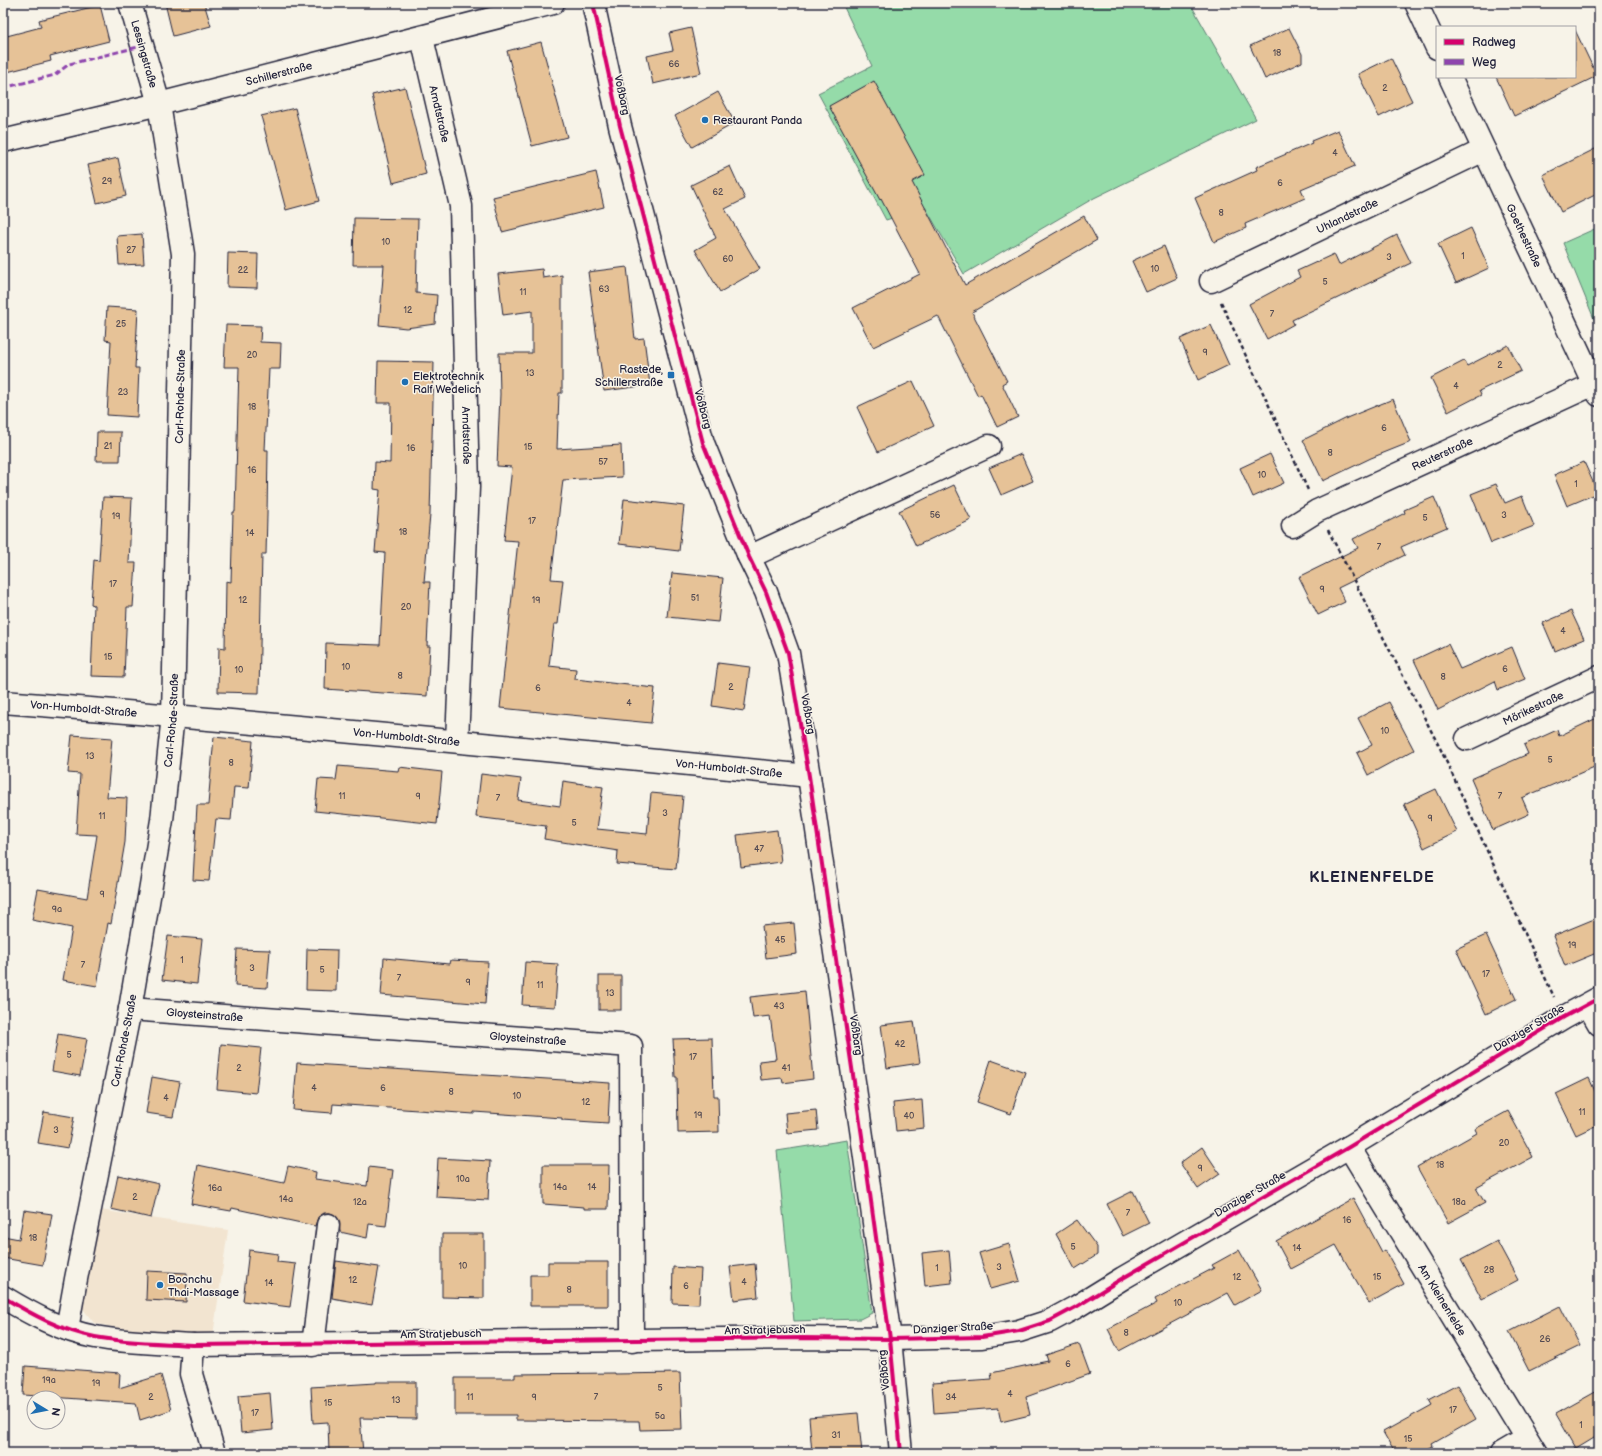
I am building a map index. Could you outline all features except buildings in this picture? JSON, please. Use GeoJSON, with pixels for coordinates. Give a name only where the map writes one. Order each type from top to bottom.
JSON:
{"type":"FeatureCollection","features":[{"type":"Feature","properties":{"kind":"street","name":"Lessingstraße"},"geometry":{"type":"LineString","coordinates":[[130,3],[159,104]]}},
{"type":"Feature","properties":{"kind":"street","name":"Schillerstraße"},"geometry":{"type":"LineString","coordinates":[[3,141],[159,104],[422,38],[553,3]]}},
{"type":"Feature","properties":{"kind":"street","name":"Voßbarg"},"geometry":{"type":"LineString","coordinates":[[594,3],[620,126],[703,443],[749,557],[766,592],[788,653],[809,776],[890,1339],[901,1453]]}},
{"type":"Feature","properties":{"kind":"street"},"geometry":{"type":"LineString","coordinates":[[1416,3],[1436,46]]}},
{"type":"Feature","properties":{"kind":"street","name":"Arndtstraße"},"geometry":{"type":"LineString","coordinates":[[422,38],[461,206],[468,487],[457,741]]}},
{"type":"Feature","properties":{"kind":"street","name":"Goethestraße"},"geometry":{"type":"LineString","coordinates":[[1450,78],[1597,389]]}},
{"type":"Feature","properties":{"kind":"street","name":"Carl-Rohde-Straße"},"geometry":{"type":"LineString","coordinates":[[67,1329],[130,1009],[162,820],[173,715],[183,254],[159,104]]}},
{"type":"Feature","properties":{"kind":"street","name":"Uhlandstraße"},"geometry":{"type":"LineString","coordinates":[[1211,281],[1484,150]]}},
{"type":"Feature","properties":{"kind":"street","name":"Reuterstraße"},"geometry":{"type":"LineString","coordinates":[[1293,526],[1318,511],[1597,389]]}},
{"type":"Feature","properties":{"kind":"street"},"geometry":{"type":"LineString","coordinates":[[749,557],[989,446]]}},
{"type":"Feature","properties":{"kind":"street","name":"Mörikestraße"},"geometry":{"type":"LineString","coordinates":[[1467,739],[1599,677]]}},
{"type":"Feature","properties":{"kind":"street","name":"Von-Humboldt-Straße"},"geometry":{"type":"LineString","coordinates":[[3,702],[173,715],[457,741],[809,776]]}},
{"type":"Feature","properties":{"kind":"street"},"geometry":{"type":"LineString","coordinates":[[1593,1002],[1599,1024]]}},
{"type":"Feature","properties":{"kind":"street","name":"Danziger Straße"},"geometry":{"type":"LineString","coordinates":[[890,1339],[982,1337],[1019,1331],[1050,1321],[1349,1147],[1564,1017],[1593,1002]]}},
{"type":"Feature","properties":{"kind":"street","name":"Gloysteinstraße"},"geometry":{"type":"LineString","coordinates":[[130,1009],[631,1046],[632,1341]]}},
{"type":"Feature","properties":{"kind":"street","name":"Am Kleinenfelde"},"geometry":{"type":"LineString","coordinates":[[1349,1147],[1531,1446]]}},
{"type":"Feature","properties":{"kind":"street"},"geometry":{"type":"LineString","coordinates":[[313,1345],[328,1225]]}},
{"type":"Feature","properties":{"kind":"street","name":"Am Stratjebusch"},"geometry":{"type":"LineString","coordinates":[[3,1297],[31,1314],[67,1329],[94,1337],[126,1341],[193,1345],[313,1345],[802,1338],[890,1339]]}},
{"type":"Feature","properties":{"kind":"street"},"geometry":{"type":"LineString","coordinates":[[193,1345],[191,1374],[214,1453]]}},
{"type":"Feature","properties":{"kind":"street"},"geometry":{"type":"LineString","coordinates":[[1502,1453],[1531,1446]]}},
{"type":"Feature","properties":{"kind":"path"},"geometry":{"type":"LineString","coordinates":[[1211,281],[1318,511],[1441,750],[1564,1017]]}},
{"type":"Feature","properties":{"kind":"shaded area"},"geometry":{"type":"Polygon","coordinates":[[[100,1210],[228,1230],[213,1336],[126,1330],[94,1323],[80,1305],[100,1210]]]}},
{"type":"Feature","properties":{"kind":"green space"},"geometry":{"type":"Polygon","coordinates":[[[842,3],[1190,3],[1256,119],[1094,198],[964,274],[925,207],[886,220],[818,93],[872,66],[842,3]]]}},
{"type":"Feature","properties":{"kind":"green space"},"geometry":{"type":"Polygon","coordinates":[[[1599,227],[1599,331],[1563,243],[1599,227]]]}},
{"type":"Feature","properties":{"kind":"green space"},"geometry":{"type":"Polygon","coordinates":[[[847,1140],[872,1313],[860,1319],[794,1321],[777,1151],[847,1140]]]}},
{"type":"Feature","properties":{"kind":"marked path"},"geometry":{"type":"LineString","coordinates":[[3,88],[55,75],[69,64],[142,46]]}},
{"type":"Feature","properties":{"kind":"cycle path"},"geometry":{"type":"LineString","coordinates":[[593,3],[620,126],[703,443],[749,557],[766,592],[788,653],[809,776],[862,1136],[890,1339],[901,1453]]}},
{"type":"Feature","properties":{"kind":"cycle path"},"geometry":{"type":"LineString","coordinates":[[3,1297],[25,1310],[71,1331],[95,1337],[119,1340],[193,1345],[802,1338],[890,1339],[982,1337],[1019,1331],[1050,1321],[1076,1307],[1123,1278],[1349,1147],[1564,1017],[1599,998]]}},
{"type":"Feature","properties":{"kind":"place","name":"Restaurant Panda"},"geometry":{"type":"Point","coordinates":[705,120]}},
{"type":"Feature","properties":{"kind":"place","name":"Rastede, Schillerstraße"},"geometry":{"type":"Point","coordinates":[671,375]}},
{"type":"Feature","properties":{"kind":"place","name":"Elektrotechnik Ralf Wedelich"},"geometry":{"type":"Point","coordinates":[405,382]}},
{"type":"Feature","properties":{"kind":"place","name":"Boonchu Thai-Massage"},"geometry":{"type":"Point","coordinates":[160,1285]}},
{"type":"Feature","properties":{"kind":"district","name":"KLEINENFELDE"},"geometry":{"type":"Point","coordinates":[1372,877]}}]}
